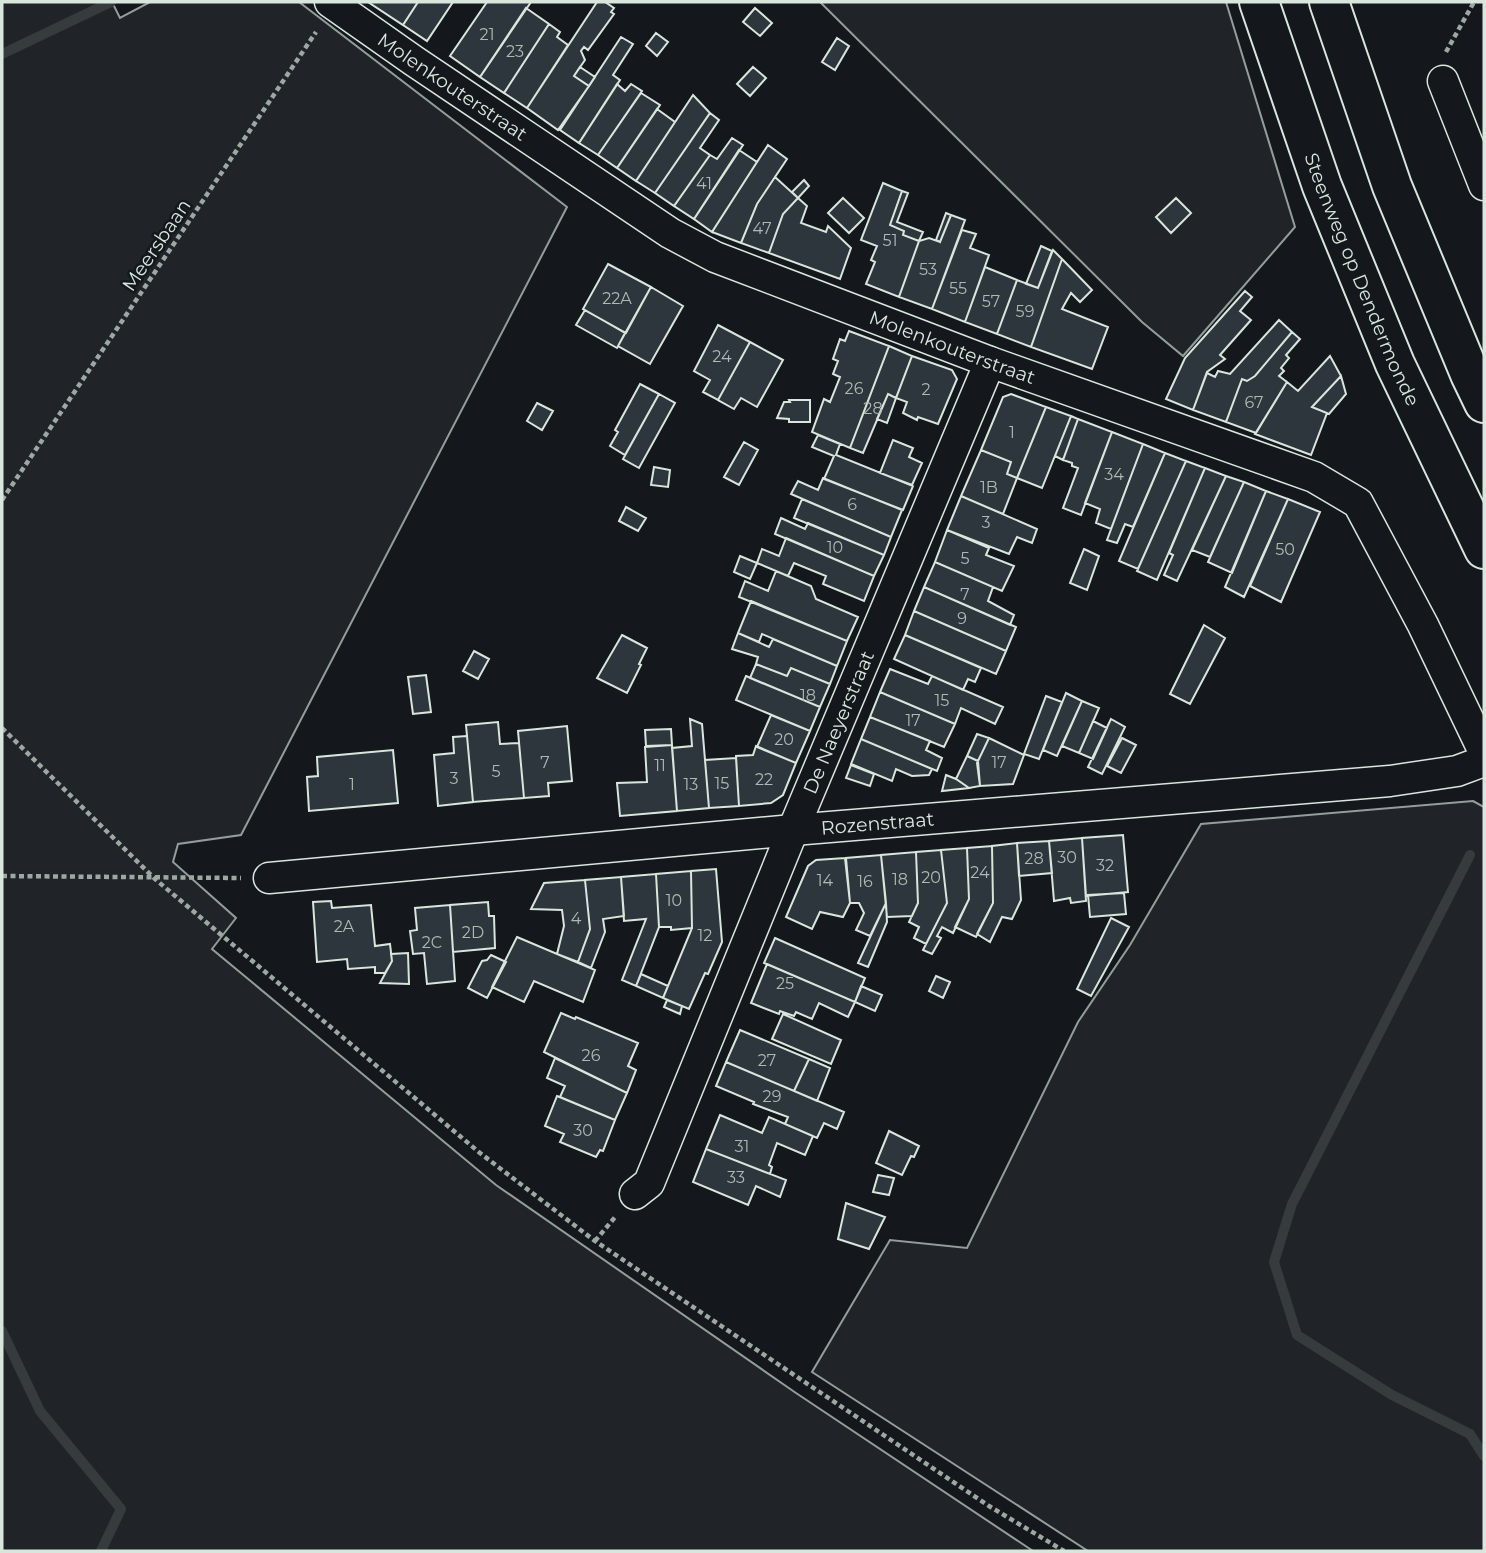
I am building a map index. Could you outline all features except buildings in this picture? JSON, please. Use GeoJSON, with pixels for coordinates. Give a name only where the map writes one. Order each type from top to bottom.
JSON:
{"type":"FeatureCollection","features":[{"type":"Feature","properties":{"kind":"main road","name":"Steenweg op Dendermonde"},"geometry":{"type":"LineString","coordinates":[[1259,2],[1327,198],[1395,364],[1484,549]]}},
{"type":"Feature","properties":{"kind":"main road"},"geometry":{"type":"LineString","coordinates":[[1329,2],[1392,186],[1484,404]]}},
{"type":"Feature","properties":{"kind":"street","name":"Molenkouterstraat"},"geometry":{"type":"LineString","coordinates":[[332,3],[670,233],[715,257],[990,362],[1314,477],[1358,503],[1423,625],[1484,752]]}},
{"type":"Feature","properties":{"kind":"street"},"geometry":{"type":"LineString","coordinates":[[1443,81],[1484,185]]}},
{"type":"Feature","properties":{"kind":"street","name":"De Naeyerstraat"},"geometry":{"type":"LineString","coordinates":[[635,1194],[649,1183],[793,830],[990,362]]}},
{"type":"Feature","properties":{"kind":"street","name":"Rozenstraat"},"geometry":{"type":"LineString","coordinates":[[269,878],[793,830],[1390,781],[1457,771],[1484,761]]}},
{"type":"Feature","properties":{"kind":"path"},"geometry":{"type":"LineString","coordinates":[[1443,81],[1445,55],[1474,2]]}},
{"type":"Feature","properties":{"kind":"path","name":"Meersbaan"},"geometry":{"type":"LineString","coordinates":[[2,500],[332,3]]}},
{"type":"Feature","properties":{"kind":"path"},"geometry":{"type":"LineString","coordinates":[[2,728],[155,879],[480,1153],[595,1241],[989,1506],[1064,1551]]}},
{"type":"Feature","properties":{"kind":"path"},"geometry":{"type":"LineString","coordinates":[[2,876],[269,878]]}},
{"type":"Feature","properties":{"kind":"shaded area"},"geometry":{"type":"Polygon","coordinates":[[[2,2],[112,2],[120,18],[150,2],[299,2],[567,207],[241,835],[178,844],[173,862],[236,918],[212,949],[496,1185],[796,1393],[1033,1551],[2,1551],[2,2]]]}},
{"type":"Feature","properties":{"kind":"shaded area"},"geometry":{"type":"Polygon","coordinates":[[[820,2],[1226,2],[1295,227],[1183,356],[1142,322],[820,2]]]}},
{"type":"Feature","properties":{"kind":"shaded area"},"geometry":{"type":"Polygon","coordinates":[[[1473,801],[1484,807],[1484,1551],[1088,1551],[812,1372],[890,1240],[967,1248],[1078,1022],[1130,945],[1201,824],[1473,801]]]}},
{"type":"Feature","properties":{"kind":"waterway"},"geometry":{"type":"LineString","coordinates":[[2,54],[111,2]]}},
{"type":"Feature","properties":{"kind":"waterway"},"geometry":{"type":"LineString","coordinates":[[1470,855],[1292,1204],[1274,1262],[1297,1335],[1392,1395],[1470,1434],[1484,1456]]}},
{"type":"Feature","properties":{"kind":"waterway"},"geometry":{"type":"LineString","coordinates":[[2,1331],[40,1411],[121,1509],[101,1551]]}}]}
